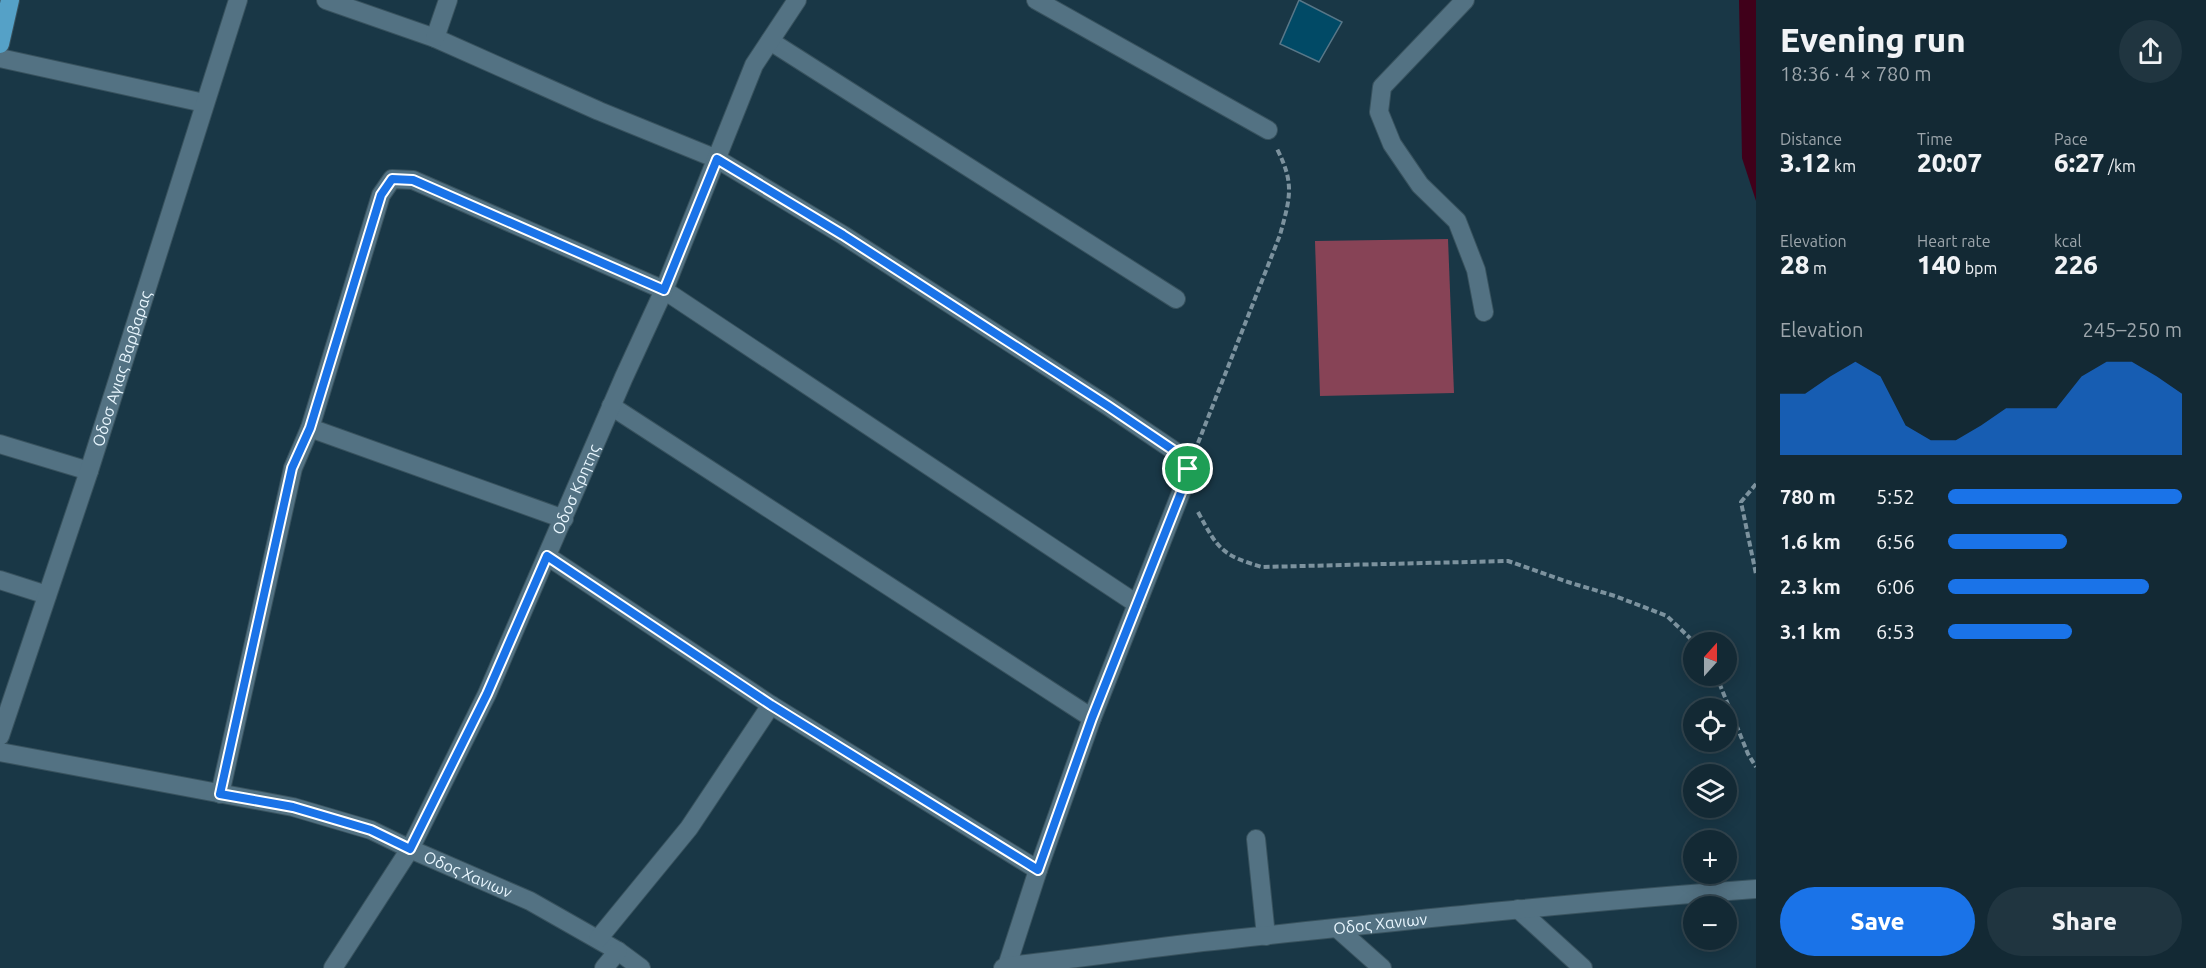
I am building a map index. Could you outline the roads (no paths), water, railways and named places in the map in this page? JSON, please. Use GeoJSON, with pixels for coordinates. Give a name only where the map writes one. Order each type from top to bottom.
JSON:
{"type":"FeatureCollection","features":[{"type":"Feature","properties":{"kind":"main road"},"geometry":{"type":"LineString","coordinates":[[0,45],[10,0]]}},
{"type":"Feature","properties":{"kind":"street","name":"Οδοσ Αγιας Βαρβαρας"},"geometry":{"type":"LineString","coordinates":[[0,736],[89,471],[238,0]]}},
{"type":"Feature","properties":{"kind":"street"},"geometry":{"type":"LineString","coordinates":[[326,0],[435,38],[599,111],[717,159],[843,235],[1108,406],[1184,469],[1137,604],[1092,718],[1005,967]]}},
{"type":"Feature","properties":{"kind":"street"},"geometry":{"type":"LineString","coordinates":[[435,38],[448,0]]}},
{"type":"Feature","properties":{"kind":"street","name":"Οδοσ Κρητης"},"geometry":{"type":"LineString","coordinates":[[333,968],[410,849],[487,694],[611,406],[664,290],[754,65],[797,0]]}},
{"type":"Feature","properties":{"kind":"street"},"geometry":{"type":"LineString","coordinates":[[1036,0],[1268,130]]}},
{"type":"Feature","properties":{"kind":"street"},"geometry":{"type":"LineString","coordinates":[[1465,0],[1382,87],[1379,112],[1392,144],[1420,185],[1457,221],[1476,270],[1484,312]]}},
{"type":"Feature","properties":{"kind":"street"},"geometry":{"type":"LineString","coordinates":[[771,40],[1176,299]]}},
{"type":"Feature","properties":{"kind":"street"},"geometry":{"type":"LineString","coordinates":[[0,58],[204,103]]}},
{"type":"Feature","properties":{"kind":"street"},"geometry":{"type":"LineString","coordinates":[[220,794],[292,468],[310,428],[381,195],[392,179],[413,180],[664,290],[1137,604]]}},
{"type":"Feature","properties":{"kind":"street"},"geometry":{"type":"LineString","coordinates":[[611,406],[1092,718]]}},
{"type":"Feature","properties":{"kind":"street"},"geometry":{"type":"LineString","coordinates":[[310,428],[564,519]]}},
{"type":"Feature","properties":{"kind":"street"},"geometry":{"type":"LineString","coordinates":[[0,444],[89,471]]}},
{"type":"Feature","properties":{"kind":"street"},"geometry":{"type":"LineString","coordinates":[[547,556],[771,705],[1038,870]]}},
{"type":"Feature","properties":{"kind":"street"},"geometry":{"type":"LineString","coordinates":[[0,580],[47,595]]}},
{"type":"Feature","properties":{"kind":"street"},"geometry":{"type":"LineString","coordinates":[[598,939],[689,828],[771,705]]}},
{"type":"Feature","properties":{"kind":"street","name":"Οδος Χανιων"},"geometry":{"type":"LineString","coordinates":[[0,752],[293,807],[371,830],[530,901],[618,951],[641,968]]}},
{"type":"Feature","properties":{"kind":"street"},"geometry":{"type":"LineString","coordinates":[[1256,838],[1266,936]]}},
{"type":"Feature","properties":{"kind":"street","name":"Οδος Χανιων"},"geometry":{"type":"LineString","coordinates":[[1005,967],[1518,909],[1756,889]]}},
{"type":"Feature","properties":{"kind":"street"},"geometry":{"type":"LineString","coordinates":[[1518,909],[1583,968]]}},
{"type":"Feature","properties":{"kind":"street"},"geometry":{"type":"LineString","coordinates":[[1338,929],[1382,968]]}},
{"type":"Feature","properties":{"kind":"street"},"geometry":{"type":"LineString","coordinates":[[604,968],[618,951]]}}]}
